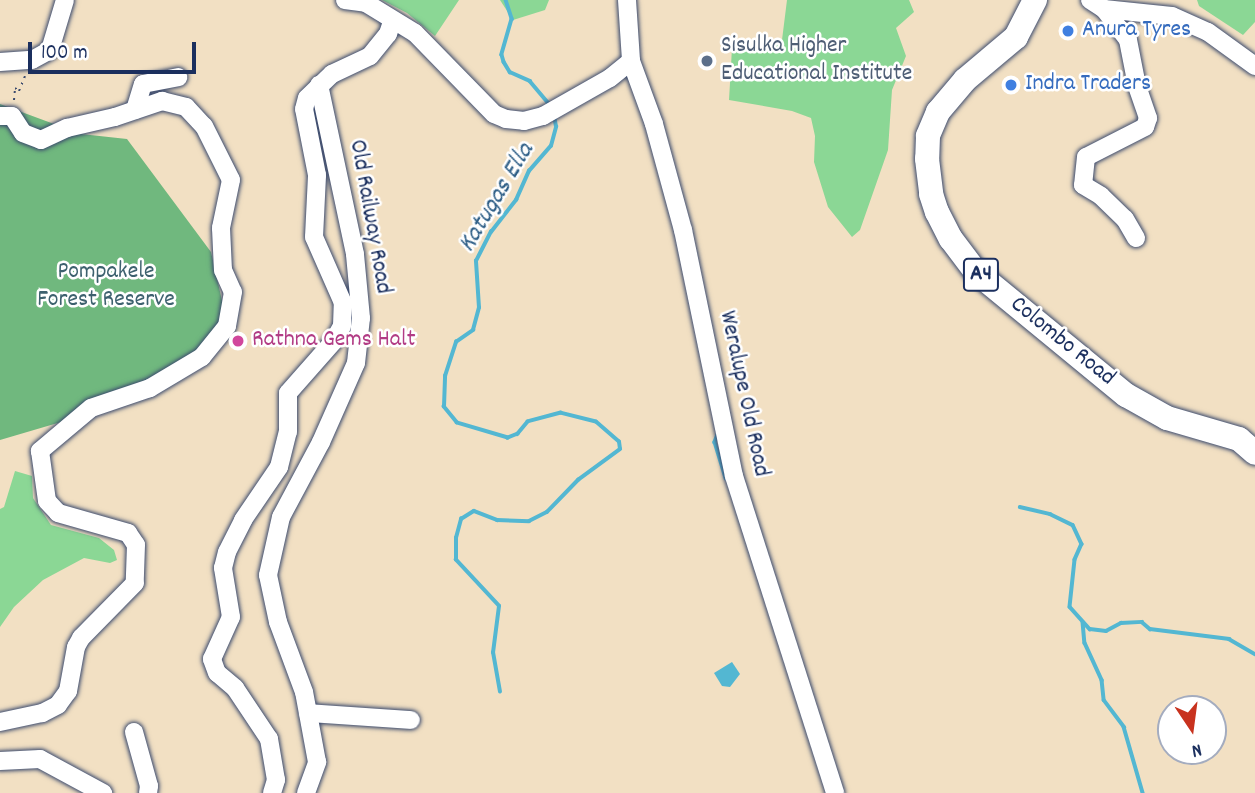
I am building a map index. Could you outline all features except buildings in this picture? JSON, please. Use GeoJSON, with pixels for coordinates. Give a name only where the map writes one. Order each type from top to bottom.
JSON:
{"type":"FeatureCollection","features":[{"type":"Feature","properties":{"kind":"highway","name":"Colombo Road"},"geometry":{"type":"LineString","coordinates":[[1035,0],[1016,37],[965,80],[938,112],[929,136],[928,159],[931,194],[937,212],[951,239],[976,272],[1126,395],[1167,418],[1239,439],[1254,451]]}},
{"type":"Feature","properties":{"kind":"street"},"geometry":{"type":"LineString","coordinates":[[0,62],[32,60],[50,50],[65,0]]}},
{"type":"Feature","properties":{"kind":"street"},"geometry":{"type":"LineString","coordinates":[[345,0],[366,3],[393,22],[415,33],[494,114],[506,119],[524,121],[554,110],[631,61]]}},
{"type":"Feature","properties":{"kind":"street","name":"Weralupe Old Road"},"geometry":{"type":"LineString","coordinates":[[627,0],[631,61],[654,124],[683,230],[734,476],[835,793]]}},
{"type":"Feature","properties":{"kind":"street"},"geometry":{"type":"LineString","coordinates":[[1097,4],[1172,16],[1209,32],[1255,66]]}},
{"type":"Feature","properties":{"kind":"street"},"geometry":{"type":"LineString","coordinates":[[1097,4],[1128,40],[1137,86],[1148,118],[1145,127],[1086,157],[1083,185],[1101,196],[1125,219],[1136,238]]}},
{"type":"Feature","properties":{"kind":"street"},"geometry":{"type":"LineString","coordinates":[[272,793],[276,780],[269,739],[235,688],[217,673],[212,659],[231,617],[223,568],[226,552],[243,520],[279,467],[288,432],[289,393],[333,342],[342,326],[343,303],[314,237],[317,175],[304,109],[307,98],[332,74],[370,57],[388,34],[393,22]]}},
{"type":"Feature","properties":{"kind":"street"},"geometry":{"type":"LineString","coordinates":[[135,110],[143,84],[178,77]]}},
{"type":"Feature","properties":{"kind":"street","name":"Old Railway Road"},"geometry":{"type":"LineString","coordinates":[[306,793],[317,762],[304,692],[278,622],[268,575],[281,517],[321,442],[356,363],[362,318],[355,254],[319,85]]}},
{"type":"Feature","properties":{"kind":"street"},"geometry":{"type":"LineString","coordinates":[[0,722],[42,713],[58,705],[68,691],[76,647],[81,638],[135,583],[136,545],[128,533],[58,513],[47,501],[40,451],[91,408],[150,388],[202,357],[228,326],[233,292],[223,270],[221,228],[231,180],[204,126],[186,107],[162,101],[67,128],[41,140],[23,133],[6,116]]}},
{"type":"Feature","properties":{"kind":"street"},"geometry":{"type":"LineString","coordinates":[[308,713],[411,720]]}},
{"type":"Feature","properties":{"kind":"street"},"geometry":{"type":"LineString","coordinates":[[134,732],[148,793]]}},
{"type":"Feature","properties":{"kind":"street"},"geometry":{"type":"LineString","coordinates":[[0,761],[40,759],[103,793]]}},
{"type":"Feature","properties":{"kind":"path"},"geometry":{"type":"LineString","coordinates":[[6,116],[18,106],[14,103],[15,88],[19,91],[32,60]]}},
{"type":"Feature","properties":{"kind":"green space"},"geometry":{"type":"Polygon","coordinates":[[[382,0],[459,0],[435,36],[407,13],[382,0]]]}},
{"type":"Feature","properties":{"kind":"green space"},"geometry":{"type":"Polygon","coordinates":[[[500,0],[549,0],[545,10],[513,20],[500,0]]]}},
{"type":"Feature","properties":{"kind":"green space"},"geometry":{"type":"Polygon","coordinates":[[[787,0],[909,0],[914,12],[896,28],[906,56],[892,90],[888,150],[860,230],[852,237],[828,207],[814,162],[815,136],[811,118],[792,111],[729,100],[732,48],[782,40],[787,0]]]}},
{"type":"Feature","properties":{"kind":"green space"},"geometry":{"type":"Polygon","coordinates":[[[1197,0],[1255,0],[1255,22],[1243,35],[1199,6],[1197,0]]]}},
{"type":"Feature","properties":{"kind":"green space","name":"Pompakele Forest Reserve"},"geometry":{"type":"Polygon","coordinates":[[[0,104],[81,134],[127,139],[211,252],[228,327],[183,365],[95,412],[0,440],[0,104]]]}},
{"type":"Feature","properties":{"kind":"green space"},"geometry":{"type":"Polygon","coordinates":[[[15,471],[32,476],[33,498],[51,525],[99,538],[114,550],[117,560],[110,563],[84,558],[43,580],[14,607],[0,627],[0,509],[4,507],[15,471]]]}},
{"type":"Feature","properties":{"kind":"water"},"geometry":{"type":"Polygon","coordinates":[[[732,662],[740,674],[730,687],[722,686],[714,673],[732,662]]]}},
{"type":"Feature","properties":{"kind":"waterway","name":"Katugas Ella"},"geometry":{"type":"LineString","coordinates":[[506,0],[512,19],[502,55],[504,62],[510,72],[530,81],[550,105]]}},
{"type":"Feature","properties":{"kind":"waterway"},"geometry":{"type":"LineString","coordinates":[[500,692],[493,653],[499,606],[456,560],[456,538],[461,519],[474,511],[497,520],[529,521],[547,512],[578,480],[620,449],[619,442],[596,422],[561,413],[528,422],[518,434],[508,438],[457,423],[444,407],[445,376],[456,342],[473,330],[479,308],[476,261],[491,232],[516,200],[529,171],[551,146],[556,127],[554,116]]}},
{"type":"Feature","properties":{"kind":"waterway"},"geometry":{"type":"LineString","coordinates":[[718,435],[715,442],[726,478]]}},
{"type":"Feature","properties":{"kind":"waterway"},"geometry":{"type":"LineString","coordinates":[[1020,507],[1050,514],[1073,525],[1082,544],[1075,560],[1070,607],[1090,629],[1106,631],[1121,623],[1142,622],[1150,629],[1229,639],[1255,654]]}},
{"type":"Feature","properties":{"kind":"waterway"},"geometry":{"type":"LineString","coordinates":[[1083,622],[1085,643],[1102,680],[1104,700],[1124,727],[1143,793]]}},
{"type":"Feature","properties":{"kind":"place","name":"Anura Tyres"},"geometry":{"type":"Point","coordinates":[1068,31]}},
{"type":"Feature","properties":{"kind":"place","name":"Sisulka Higher Educational Institute"},"geometry":{"type":"Point","coordinates":[707,61]}},
{"type":"Feature","properties":{"kind":"place","name":"Indra Traders"},"geometry":{"type":"Point","coordinates":[1011,85]}},
{"type":"Feature","properties":{"kind":"place","name":"Rathna Gems Halt"},"geometry":{"type":"Point","coordinates":[238,341]}}]}
